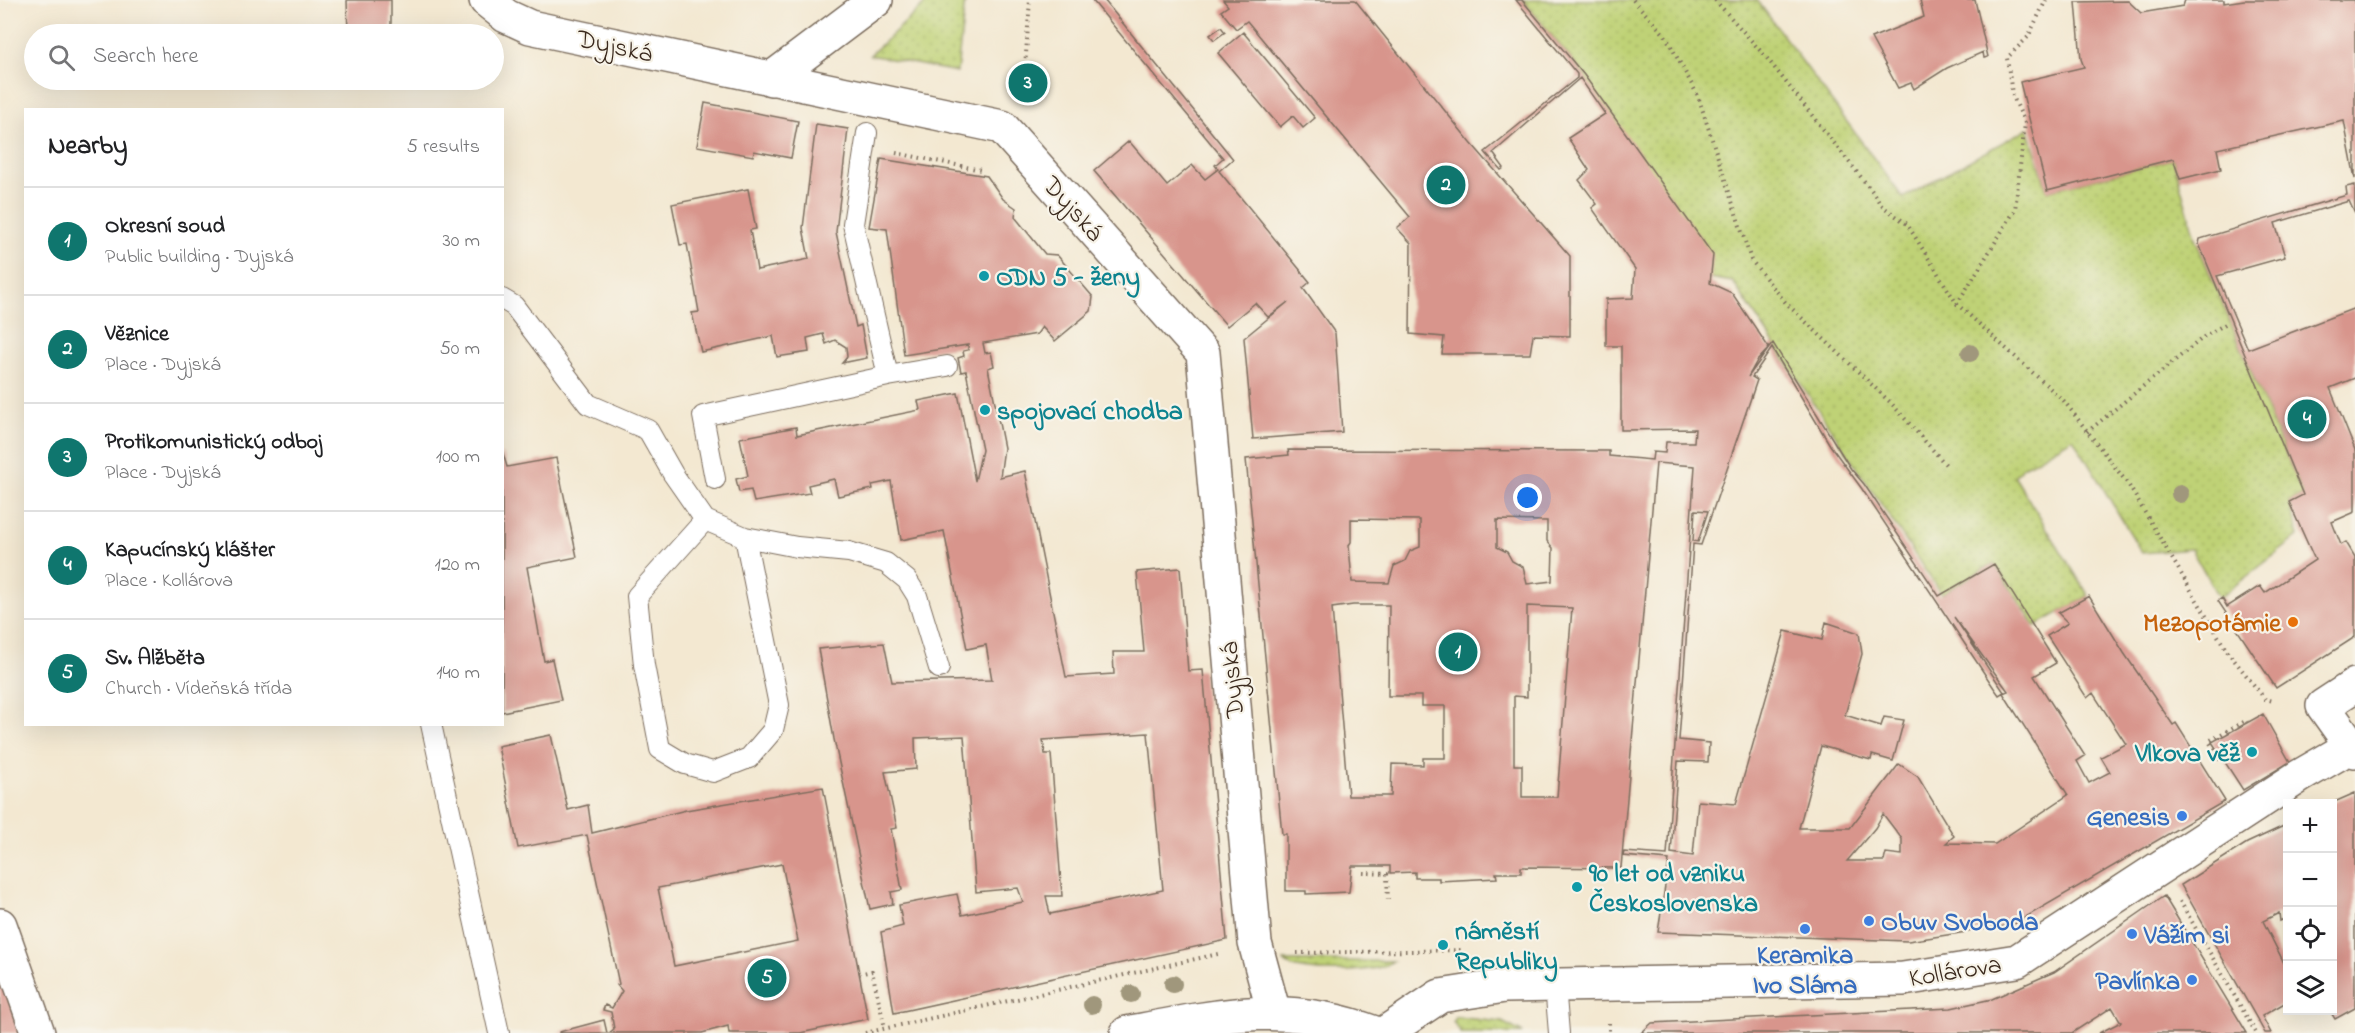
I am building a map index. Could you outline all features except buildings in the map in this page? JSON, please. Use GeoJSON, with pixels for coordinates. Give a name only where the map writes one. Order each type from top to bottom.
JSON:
{"type":"FeatureCollection","features":[{"type":"Feature","properties":{"kind":"street","name":"Dyjská"},"geometry":{"type":"LineString","coordinates":[[486,0],[506,16],[530,27],[1002,127],[1203,353],[1255,943],[1274,1013]]}},
{"type":"Feature","properties":{"kind":"street"},"geometry":{"type":"LineString","coordinates":[[771,79],[876,0]]}},
{"type":"Feature","properties":{"kind":"street","name":"Kollárova"},"geometry":{"type":"LineString","coordinates":[[1555,985],[1904,979],[2017,960],[2300,776],[2353,749],[2323,706],[2355,685]]}},
{"type":"Feature","properties":{"kind":"street"},"geometry":{"type":"LineString","coordinates":[[0,925],[38,1033]]}},
{"type":"Feature","properties":{"kind":"street"},"geometry":{"type":"LineString","coordinates":[[1385,1033],[1440,996],[1504,987],[1555,985]]}},
{"type":"Feature","properties":{"kind":"street"},"geometry":{"type":"LineString","coordinates":[[1127,1033],[1239,1013],[1274,1013],[1375,1033]]}},
{"type":"Feature","properties":{"kind":"lane"},"geometry":{"type":"LineString","coordinates":[[867,133],[853,224],[888,376]]}},
{"type":"Feature","properties":{"kind":"lane"},"geometry":{"type":"LineString","coordinates":[[504,300],[514,306],[588,404],[648,430],[673,474],[705,520],[745,537],[797,547],[849,552],[886,563],[907,580],[917,596],[939,668]]}},
{"type":"Feature","properties":{"kind":"lane"},"geometry":{"type":"LineString","coordinates":[[715,479],[703,416],[888,376],[947,366]]}},
{"type":"Feature","properties":{"kind":"lane"},"geometry":{"type":"LineString","coordinates":[[705,520],[638,596],[644,665],[660,749],[685,764],[713,772],[749,758],[773,730],[779,705],[745,537]]}},
{"type":"Feature","properties":{"kind":"lane"},"geometry":{"type":"LineString","coordinates":[[431,726],[499,1033]]}},
{"type":"Feature","properties":{"kind":"lane"},"geometry":{"type":"LineString","coordinates":[[1555,985],[1559,1033]]}},
{"type":"Feature","properties":{"kind":"path"},"geometry":{"type":"LineString","coordinates":[[1633,0],[1665,35],[1698,96],[1751,260],[1786,303],[1891,404],[1947,466]]}},
{"type":"Feature","properties":{"kind":"path"},"geometry":{"type":"LineString","coordinates":[[1715,0],[1766,57],[1881,205],[1907,224],[1957,304],[2064,401],[2128,484],[2227,651],[2265,699],[2273,701]]}},
{"type":"Feature","properties":{"kind":"path"},"geometry":{"type":"LineString","coordinates":[[1957,304],[2015,210],[2025,123],[2012,94],[2007,58],[2028,37],[2046,0]]}},
{"type":"Feature","properties":{"kind":"path"},"geometry":{"type":"LineString","coordinates":[[889,152],[981,170]]}},
{"type":"Feature","properties":{"kind":"path"},"geometry":{"type":"LineString","coordinates":[[2087,432],[2205,336],[2227,323]]}},
{"type":"Feature","properties":{"kind":"path"},"geometry":{"type":"LineString","coordinates":[[2220,760],[2209,741],[2246,720],[2247,722]]}},
{"type":"Feature","properties":{"kind":"path"},"geometry":{"type":"LineString","coordinates":[[2163,866],[2256,1033]]}},
{"type":"Feature","properties":{"kind":"path"},"geometry":{"type":"LineString","coordinates":[[1363,873],[1387,873],[1388,904]]}},
{"type":"Feature","properties":{"kind":"path"},"geometry":{"type":"LineString","coordinates":[[865,1033],[1221,953],[1255,943],[1280,954],[1473,949]]}},
{"type":"Feature","properties":{"kind":"path"},"geometry":{"type":"LineString","coordinates":[[858,975],[872,971],[885,1029]]}},
{"type":"Feature","properties":{"kind":"green space"},"geometry":{"type":"Polygon","coordinates":[[[929,0],[965,0],[957,72],[870,55],[929,0]]]}},
{"type":"Feature","properties":{"kind":"green space"},"geometry":{"type":"Polygon","coordinates":[[[1523,0],[1757,0],[1903,198],[2028,128],[2047,191],[2173,159],[2196,241],[2303,495],[2289,502],[2299,536],[2219,598],[2191,549],[2142,553],[2073,438],[2022,468],[2014,476],[2089,596],[2035,626],[1994,563],[1941,594],[1733,282],[1710,278],[1584,75],[1523,0]]]}},
{"type":"Feature","properties":{"kind":"green space"},"geometry":{"type":"Polygon","coordinates":[[[1284,961],[1393,961],[1383,967],[1372,969],[1330,971],[1301,969],[1284,961]]]}},
{"type":"Feature","properties":{"kind":"green space"},"geometry":{"type":"Polygon","coordinates":[[[1455,1017],[1502,1022],[1523,1033],[1461,1033],[1453,1022],[1455,1017]]]}},
{"type":"Feature","properties":{"kind":"place","name":"Protikomunistický odboj"},"geometry":{"type":"Point","coordinates":[1028,83]}},
{"type":"Feature","properties":{"kind":"place","name":"Věznice"},"geometry":{"type":"Point","coordinates":[1446,185]}},
{"type":"Feature","properties":{"kind":"place","name":"ODN 5 - ženy"},"geometry":{"type":"Point","coordinates":[984,276]}},
{"type":"Feature","properties":{"kind":"place","name":"spojovací chodba"},"geometry":{"type":"Point","coordinates":[985,410]}},
{"type":"Feature","properties":{"kind":"place","name":"Kapucínský klášter"},"geometry":{"type":"Point","coordinates":[2307,419]}},
{"type":"Feature","properties":{"kind":"place","name":"Mezopotámie"},"geometry":{"type":"Point","coordinates":[2293,622]}},
{"type":"Feature","properties":{"kind":"place","name":"Okresní soud"},"geometry":{"type":"Point","coordinates":[1458,652]}},
{"type":"Feature","properties":{"kind":"place","name":"Vlkova věž"},"geometry":{"type":"Point","coordinates":[2252,752]}},
{"type":"Feature","properties":{"kind":"place","name":"Genesis"},"geometry":{"type":"Point","coordinates":[2182,816]}},
{"type":"Feature","properties":{"kind":"place","name":"90 let od vzniku Československa"},"geometry":{"type":"Point","coordinates":[1577,887]}},
{"type":"Feature","properties":{"kind":"place","name":"Obuv Svoboda"},"geometry":{"type":"Point","coordinates":[1869,921]}},
{"type":"Feature","properties":{"kind":"place","name":"Keramika Ivo Sláma"},"geometry":{"type":"Point","coordinates":[1805,929]}},
{"type":"Feature","properties":{"kind":"place","name":"Vážím si"},"geometry":{"type":"Point","coordinates":[2132,934]}},
{"type":"Feature","properties":{"kind":"place","name":"náměstí Republiky"},"geometry":{"type":"Point","coordinates":[1443,945]}},
{"type":"Feature","properties":{"kind":"place","name":"Sv. Alžběta"},"geometry":{"type":"Point","coordinates":[767,978]}},
{"type":"Feature","properties":{"kind":"place","name":"Pavlínka"},"geometry":{"type":"Point","coordinates":[2192,980]}}]}
